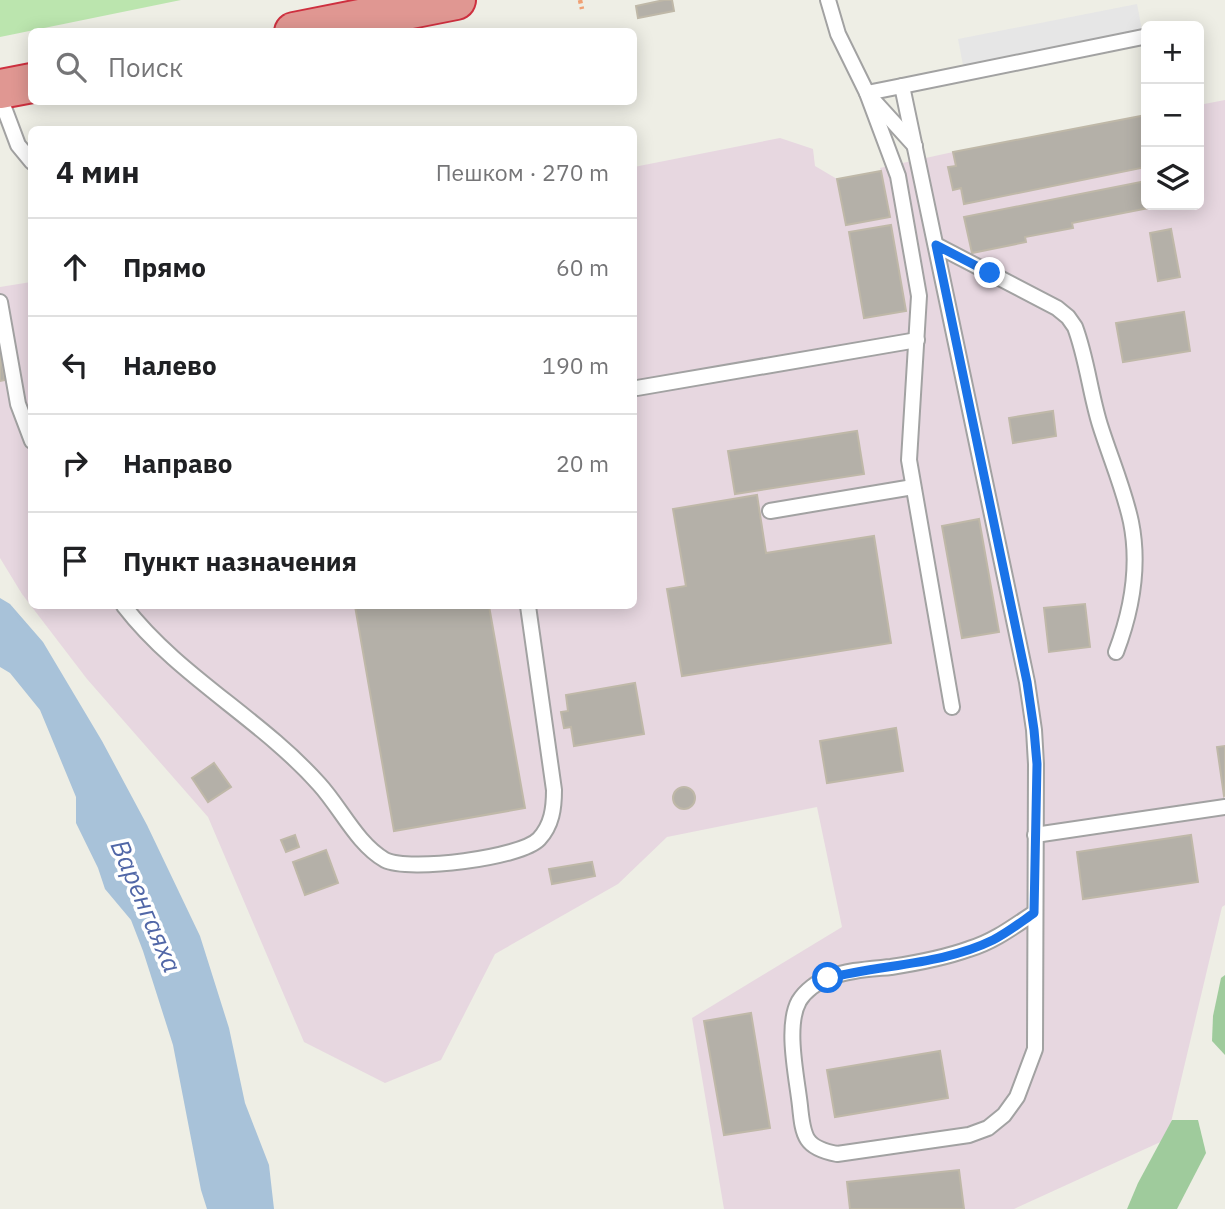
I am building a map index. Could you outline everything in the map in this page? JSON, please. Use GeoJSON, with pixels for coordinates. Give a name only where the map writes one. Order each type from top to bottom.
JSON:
{"type":"FeatureCollection","features":[{"type":"Feature","properties":{"kind":"highway"},"geometry":{"type":"LineString","coordinates":[[314,28],[456,0]]}},
{"type":"Feature","properties":{"kind":"highway"},"geometry":{"type":"LineString","coordinates":[[0,89],[28,84]]}},
{"type":"Feature","properties":{"kind":"lane"},"geometry":{"type":"LineString","coordinates":[[828,0],[838,34],[867,93],[898,176],[919,296],[909,460],[952,707]]}},
{"type":"Feature","properties":{"kind":"lane"},"geometry":{"type":"LineString","coordinates":[[867,93],[1141,37]]}},
{"type":"Feature","properties":{"kind":"lane"},"geometry":{"type":"LineString","coordinates":[[902,86],[1027,682],[1034,730],[1037,764],[1035,1049],[1017,1097],[1004,1115],[988,1128],[970,1136],[837,1153],[819,1150],[807,1141],[801,1123],[793,1043],[793,1021],[798,1003],[807,991],[828,978],[913,963],[970,949],[995,939],[1034,913]]}},
{"type":"Feature","properties":{"kind":"lane"},"geometry":{"type":"LineString","coordinates":[[867,93],[916,147]]}},
{"type":"Feature","properties":{"kind":"lane"},"geometry":{"type":"LineString","coordinates":[[0,97],[18,145],[28,157]]}},
{"type":"Feature","properties":{"kind":"lane"},"geometry":{"type":"LineString","coordinates":[[936,245],[1057,308],[1075,327],[1099,424],[1131,521],[1135,547],[1133,593],[1126,625],[1116,652]]}},
{"type":"Feature","properties":{"kind":"lane"},"geometry":{"type":"LineString","coordinates":[[0,302],[19,404],[28,430]]}},
{"type":"Feature","properties":{"kind":"lane"},"geometry":{"type":"LineString","coordinates":[[637,388],[918,340]]}},
{"type":"Feature","properties":{"kind":"lane"},"geometry":{"type":"LineString","coordinates":[[770,511],[913,487]]}},
{"type":"Feature","properties":{"kind":"lane"},"geometry":{"type":"LineString","coordinates":[[126,609],[163,650],[287,752],[320,785],[369,846],[385,859],[398,864],[424,866],[519,852],[537,841],[548,826],[554,808],[554,790],[528,609]]}},
{"type":"Feature","properties":{"kind":"lane"},"geometry":{"type":"LineString","coordinates":[[1035,835],[1225,807]]}},
{"type":"Feature","properties":{"kind":"path"},"geometry":{"type":"LineString","coordinates":[[580,0],[582,9]]}},
{"type":"Feature","properties":{"kind":"shaded area"},"geometry":{"type":"Polygon","coordinates":[[[1137,4],[1141,25],[1141,30],[963,65],[958,39],[1137,4]]]}},
{"type":"Feature","properties":{"kind":"shaded area"},"geometry":{"type":"Polygon","coordinates":[[[1225,100],[1225,905],[1222,907],[1167,1139],[1014,1209],[724,1209],[692,1018],[842,927],[817,807],[667,837],[618,884],[495,954],[441,1060],[385,1083],[304,1042],[208,817],[87,679],[33,609],[637,609],[637,166],[780,138],[813,149],[815,166],[837,179],[881,171],[880,168],[1141,116],[1141,210],[1204,210],[1204,104],[1225,100]]]}},
{"type":"Feature","properties":{"kind":"shaded area"},"geometry":{"type":"Polygon","coordinates":[[[28,282],[28,602],[0,558],[0,287],[28,282]]]}},
{"type":"Feature","properties":{"kind":"green space"},"geometry":{"type":"Polygon","coordinates":[[[0,0],[181,0],[44,28],[28,28],[28,31],[0,37],[0,0]]]}},
{"type":"Feature","properties":{"kind":"green space"},"geometry":{"type":"Polygon","coordinates":[[[1225,975],[1225,1055],[1212,1041],[1213,1016],[1221,978],[1225,975]]]}},
{"type":"Feature","properties":{"kind":"green space"},"geometry":{"type":"Polygon","coordinates":[[[1172,1120],[1198,1120],[1206,1153],[1177,1209],[1127,1209],[1138,1183],[1172,1120]]]}},
{"type":"Feature","properties":{"kind":"water","name":"Варенгаяха"},"geometry":{"type":"Polygon","coordinates":[[[0,598],[10,604],[43,642],[102,741],[147,825],[200,936],[229,1028],[245,1103],[269,1165],[274,1209],[207,1209],[173,1045],[143,951],[131,920],[105,889],[76,823],[76,797],[40,710],[10,673],[0,667],[0,598]]]}},
{"type":"Feature","properties":{"kind":"building"},"geometry":{"type":"Polygon","coordinates":[[[672,0],[674,11],[638,18],[636,6],[672,0]]]}},
{"type":"Feature","properties":{"kind":"building"},"geometry":{"type":"Polygon","coordinates":[[[1141,116],[1141,168],[964,204],[961,188],[953,190],[948,167],[956,166],[953,152],[1141,116]]]}},
{"type":"Feature","properties":{"kind":"building"},"geometry":{"type":"Polygon","coordinates":[[[881,171],[890,217],[846,225],[837,179],[881,171]]]}},
{"type":"Feature","properties":{"kind":"building"},"geometry":{"type":"Polygon","coordinates":[[[1141,182],[1141,210],[1072,223],[1073,228],[1025,237],[1026,242],[972,253],[964,217],[1141,182]]]}},
{"type":"Feature","properties":{"kind":"building"},"geometry":{"type":"Polygon","coordinates":[[[891,225],[906,311],[864,318],[849,232],[891,225]]]}},
{"type":"Feature","properties":{"kind":"building"},"geometry":{"type":"Polygon","coordinates":[[[1171,229],[1180,277],[1158,281],[1150,233],[1171,229]]]}},
{"type":"Feature","properties":{"kind":"building"},"geometry":{"type":"Polygon","coordinates":[[[1184,312],[1190,351],[1123,362],[1116,323],[1184,312]]]}},
{"type":"Feature","properties":{"kind":"building"},"geometry":{"type":"Polygon","coordinates":[[[0,352],[5,380],[0,381],[0,352]]]}},
{"type":"Feature","properties":{"kind":"building"},"geometry":{"type":"Polygon","coordinates":[[[1053,411],[1056,436],[1013,443],[1009,418],[1053,411]]]}},
{"type":"Feature","properties":{"kind":"building"},"geometry":{"type":"Polygon","coordinates":[[[857,431],[864,474],[735,494],[728,451],[857,431]]]}},
{"type":"Feature","properties":{"kind":"building"},"geometry":{"type":"Polygon","coordinates":[[[757,495],[766,553],[874,536],[891,643],[682,676],[667,589],[686,586],[673,509],[757,495]]]}},
{"type":"Feature","properties":{"kind":"building"},"geometry":{"type":"Polygon","coordinates":[[[979,519],[999,632],[962,638],[942,526],[979,519]]]}},
{"type":"Feature","properties":{"kind":"building"},"geometry":{"type":"Polygon","coordinates":[[[1085,604],[1090,647],[1049,652],[1044,608],[1085,604]]]}},
{"type":"Feature","properties":{"kind":"building"},"geometry":{"type":"Polygon","coordinates":[[[356,609],[490,609],[525,808],[394,831],[356,609]]]}},
{"type":"Feature","properties":{"kind":"building"},"geometry":{"type":"Polygon","coordinates":[[[635,683],[644,734],[574,746],[571,727],[564,728],[561,712],[568,711],[566,695],[635,683]]]}},
{"type":"Feature","properties":{"kind":"building"},"geometry":{"type":"Polygon","coordinates":[[[896,728],[903,771],[827,783],[820,741],[896,728]]]}},
{"type":"Feature","properties":{"kind":"building"},"geometry":{"type":"Polygon","coordinates":[[[1225,746],[1225,795],[1224,796],[1217,747],[1225,746]]]}},
{"type":"Feature","properties":{"kind":"building"},"geometry":{"type":"Polygon","coordinates":[[[214,763],[231,787],[208,802],[192,778],[214,763]]]}},
{"type":"Feature","properties":{"kind":"building"},"geometry":{"type":"Polygon","coordinates":[[[684,787],[692,790],[695,798],[692,806],[684,809],[676,806],[673,798],[676,790],[684,787]]]}},
{"type":"Feature","properties":{"kind":"building"},"geometry":{"type":"Polygon","coordinates":[[[295,835],[299,847],[286,852],[281,840],[295,835]]]}},
{"type":"Feature","properties":{"kind":"building"},"geometry":{"type":"Polygon","coordinates":[[[1191,835],[1198,882],[1083,899],[1077,852],[1191,835]]]}},
{"type":"Feature","properties":{"kind":"building"},"geometry":{"type":"Polygon","coordinates":[[[326,850],[338,883],[305,895],[293,862],[326,850]]]}},
{"type":"Feature","properties":{"kind":"building"},"geometry":{"type":"Polygon","coordinates":[[[592,862],[595,876],[552,884],[549,869],[592,862]]]}},
{"type":"Feature","properties":{"kind":"building"},"geometry":{"type":"Polygon","coordinates":[[[751,1013],[770,1128],[724,1135],[704,1021],[751,1013]]]}},
{"type":"Feature","properties":{"kind":"building"},"geometry":{"type":"Polygon","coordinates":[[[940,1051],[948,1098],[835,1117],[827,1070],[940,1051]]]}},
{"type":"Feature","properties":{"kind":"building"},"geometry":{"type":"Polygon","coordinates":[[[959,1170],[964,1209],[850,1209],[847,1182],[959,1170]]]}},
{"type":"Feature","properties":{"kind":"route"},"geometry":{"type":"LineString","coordinates":[[828,978],[970,949],[995,939],[1034,913],[1037,764],[1027,682],[936,245],[990,273]]}}]}
